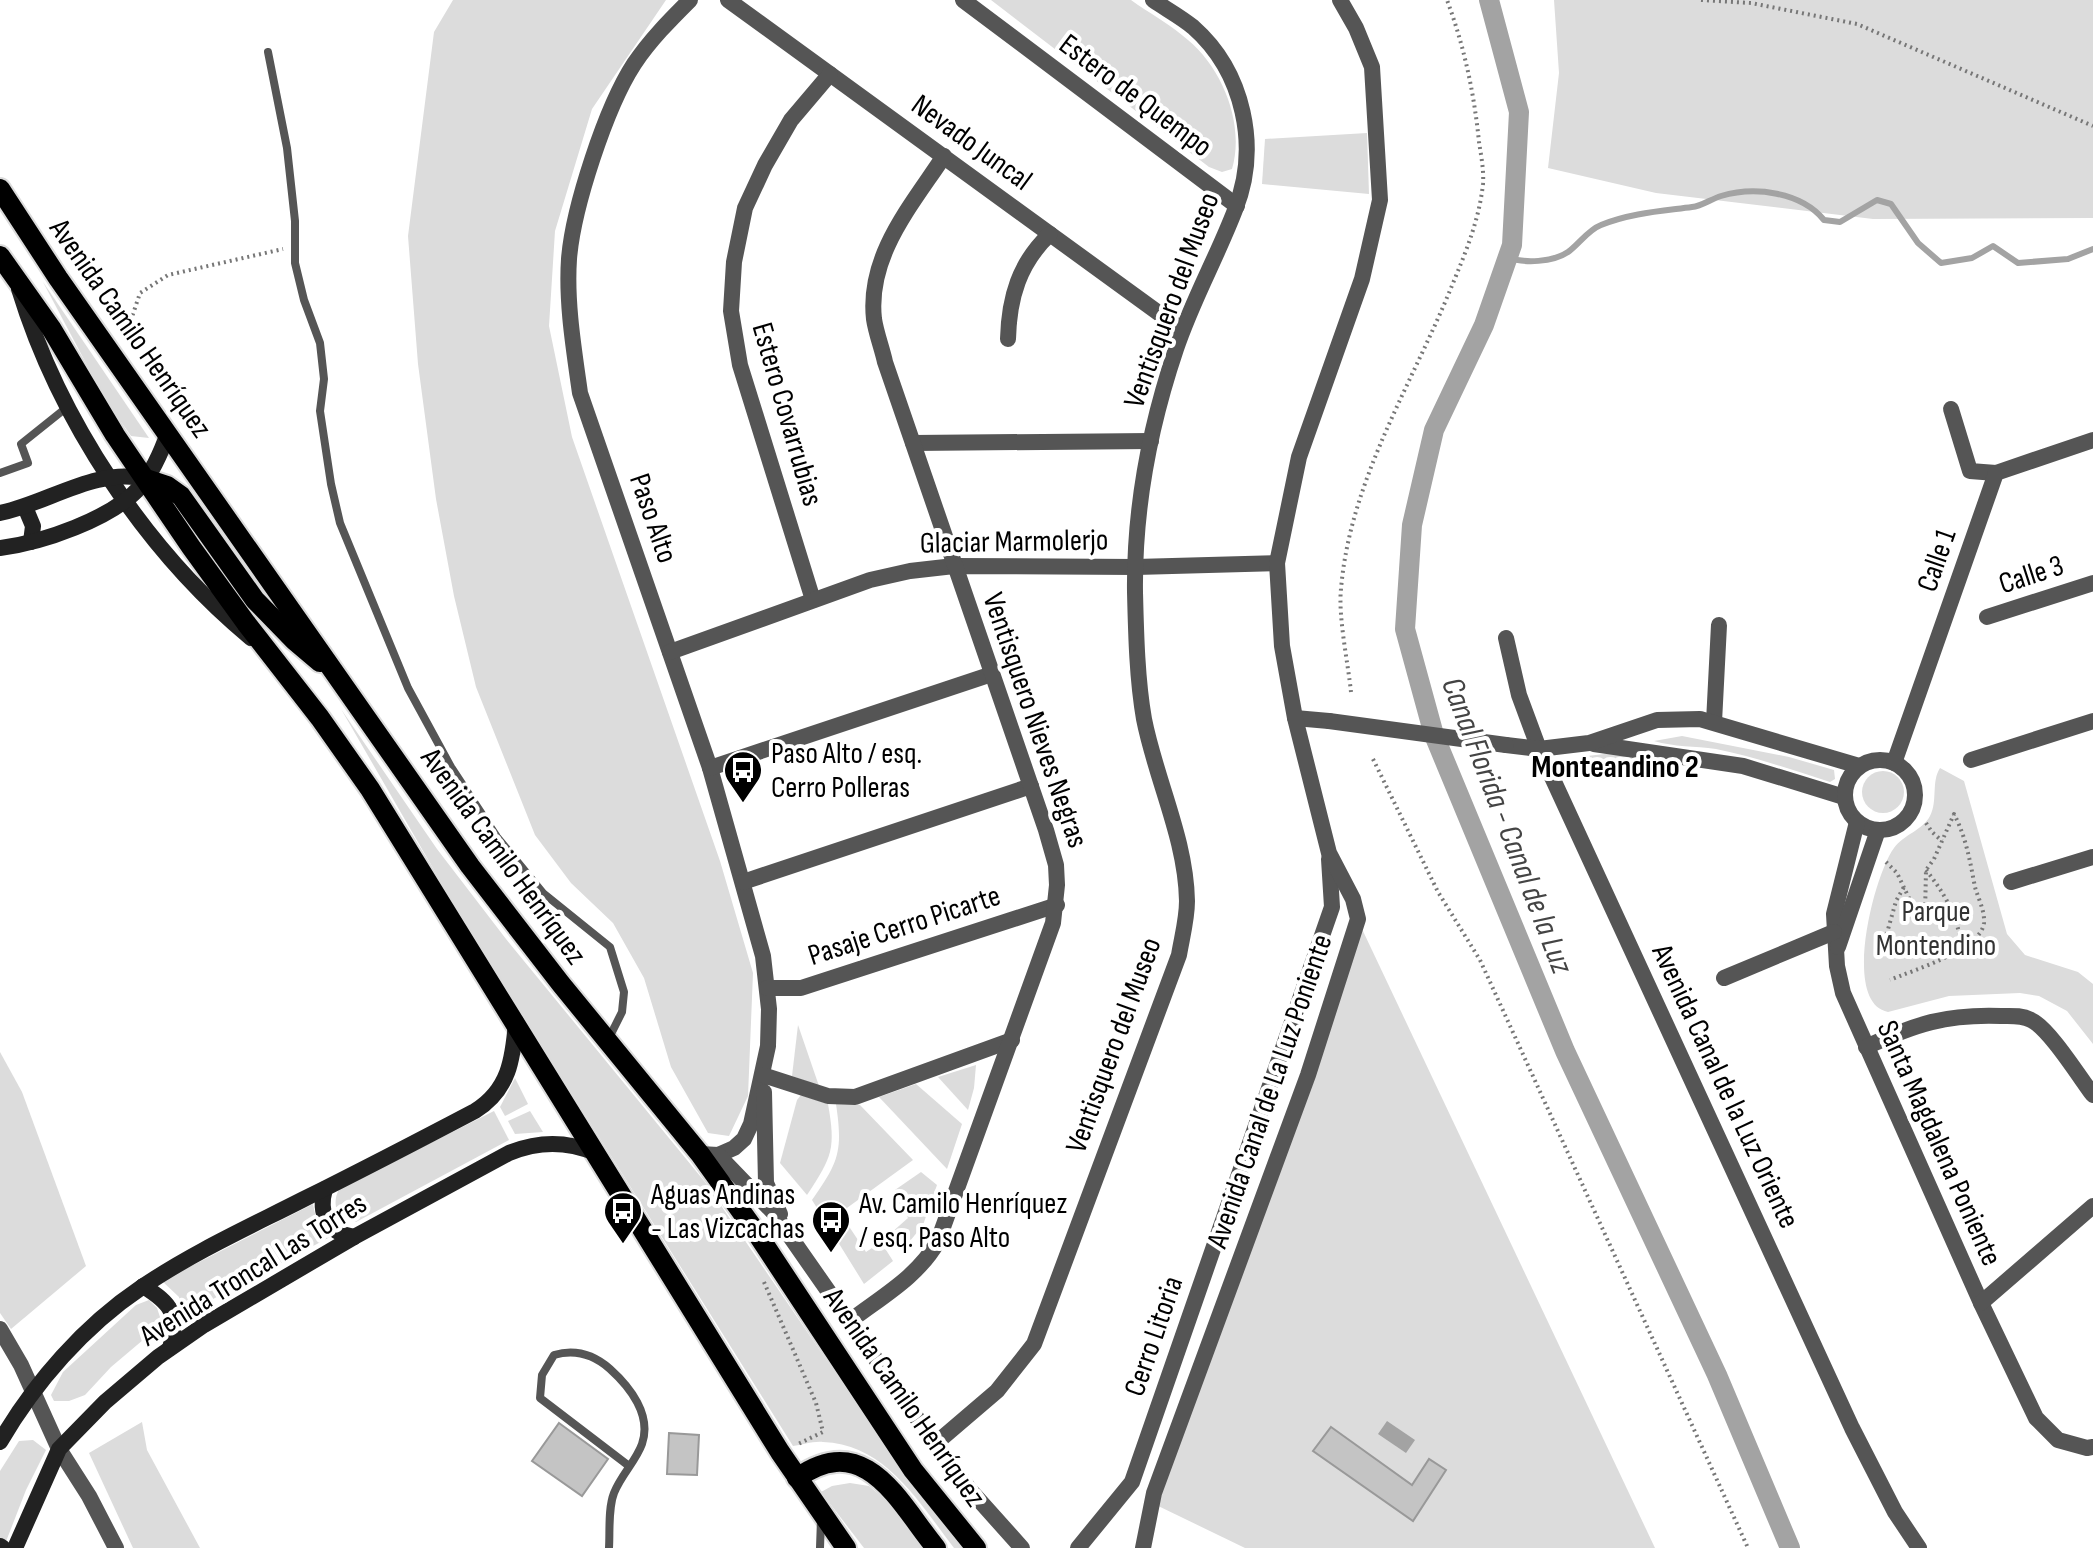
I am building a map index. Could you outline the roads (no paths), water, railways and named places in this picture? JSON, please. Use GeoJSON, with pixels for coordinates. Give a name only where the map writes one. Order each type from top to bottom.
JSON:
{"type":"FeatureCollection","features":[{"type":"Feature","properties":{"kind":"main road","name":"Avenida Camilo Henríquez"},"geometry":{"type":"LineString","coordinates":[[0,189],[58,278],[488,890],[608,1040],[709,1154],[756,1232],[913,1470],[976,1548]]}},
{"type":"Feature","properties":{"kind":"main road"},"geometry":{"type":"LineString","coordinates":[[0,256],[68,355],[115,435],[218,586],[346,753],[797,1478],[846,1548]]}},
{"type":"Feature","properties":{"kind":"main road"},"geometry":{"type":"LineString","coordinates":[[146,479],[167,486],[181,496],[255,600],[294,640],[338,677]]}},
{"type":"Feature","properties":{"kind":"main road"},"geometry":{"type":"LineString","coordinates":[[797,1478],[814,1468],[834,1462],[864,1468],[890,1486],[936,1548]]}},
{"type":"Feature","properties":{"kind":"street","name":"Paso Alto"},"geometry":{"type":"LineString","coordinates":[[690,0],[663,26],[634,63],[618,93],[588,179],[569,262],[580,393],[710,768],[760,945],[767,988],[768,1046],[751,1124],[744,1139],[734,1148],[709,1154]]}},
{"type":"Feature","properties":{"kind":"street","name":"Nevado Juncal"},"geometry":{"type":"LineString","coordinates":[[728,0],[1182,330]]}},
{"type":"Feature","properties":{"kind":"street","name":"Estero de Quempo"},"geometry":{"type":"LineString","coordinates":[[963,0],[1237,206]]}},
{"type":"Feature","properties":{"kind":"street","name":"Ventisquero del Museo"},"geometry":{"type":"LineString","coordinates":[[935,1444],[997,1391],[1034,1344],[1179,955],[1187,902],[1183,866],[1144,716],[1135,593],[1137,528],[1151,441],[1182,330],[1237,206],[1246,158],[1244,112],[1239,92],[1209,44],[1192,26],[1153,0]]}},
{"type":"Feature","properties":{"kind":"street","name":"Avenida Canal de La Luz Poniente"},"geometry":{"type":"LineString","coordinates":[[1143,1548],[1154,1493],[1308,1075],[1358,919],[1353,899],[1329,853],[1295,718],[1282,646],[1277,563],[1299,457],[1362,279],[1380,200],[1372,67],[1340,0]]}},
{"type":"Feature","properties":{"kind":"street","name":"Estero Covarrubias"},"geometry":{"type":"LineString","coordinates":[[813,600],[740,365],[731,311],[734,262],[745,208],[791,120],[830,74]]}},
{"type":"Feature","properties":{"kind":"street","name":"Ventisquero Nieves Negras"},"geometry":{"type":"LineString","coordinates":[[850,1321],[928,1259],[951,1207],[1012,1040],[1057,905],[1056,865],[885,362],[874,319],[875,282],[884,250],[944,156]]}},
{"type":"Feature","properties":{"kind":"street"},"geometry":{"type":"LineString","coordinates":[[1008,339],[1008,316],[1021,271],[1035,247],[1050,234]]}},
{"type":"Feature","properties":{"kind":"street"},"geometry":{"type":"LineString","coordinates":[[15,277],[38,346],[66,408],[109,476],[205,597],[271,655]]}},
{"type":"Feature","properties":{"kind":"street"},"geometry":{"type":"LineString","coordinates":[[1951,409],[1970,471],[1996,473],[2093,440]]}},
{"type":"Feature","properties":{"kind":"street"},"geometry":{"type":"LineString","coordinates":[[0,548],[31,542],[89,520],[126,499],[155,465],[168,433]]}},
{"type":"Feature","properties":{"kind":"street"},"geometry":{"type":"LineString","coordinates":[[913,443],[1151,441]]}},
{"type":"Feature","properties":{"kind":"street","name":"Calle 1"},"geometry":{"type":"LineString","coordinates":[[1894,763],[1996,473]]}},
{"type":"Feature","properties":{"kind":"street"},"geometry":{"type":"LineString","coordinates":[[0,513],[109,476],[146,479]]}},
{"type":"Feature","properties":{"kind":"street"},"geometry":{"type":"LineString","coordinates":[[25,507],[33,526],[31,542]]}},
{"type":"Feature","properties":{"kind":"street","name":"Glaciar Marmolerjo"},"geometry":{"type":"LineString","coordinates":[[670,652],[870,580],[910,571],[954,566],[1136,567],[1277,563]]}},
{"type":"Feature","properties":{"kind":"street","name":"Calle 3"},"geometry":{"type":"LineString","coordinates":[[1987,617],[2093,583]]}},
{"type":"Feature","properties":{"kind":"street"},"geometry":{"type":"LineString","coordinates":[[1714,722],[1719,625]]}},
{"type":"Feature","properties":{"kind":"street","name":"Avenida Canal de la Luz Oriente"},"geometry":{"type":"LineString","coordinates":[[1506,638],[1519,695],[1539,749],[1551,769],[1852,1428],[1895,1512],[1919,1548]]}},
{"type":"Feature","properties":{"kind":"street"},"geometry":{"type":"LineString","coordinates":[[710,768],[992,674]]}},
{"type":"Feature","properties":{"kind":"street"},"geometry":{"type":"LineString","coordinates":[[1295,718],[1539,749],[1589,743],[1657,720],[1700,719],[1859,766]]}},
{"type":"Feature","properties":{"kind":"street"},"geometry":{"type":"LineString","coordinates":[[1971,760],[2093,721]]}},
{"type":"Feature","properties":{"kind":"street"},"geometry":{"type":"LineString","coordinates":[[1589,743],[1743,766],[1844,797]]}},
{"type":"Feature","properties":{"kind":"street"},"geometry":{"type":"LineString","coordinates":[[1870,761],[1894,763],[1906,771],[1913,782],[1915,796],[1912,810],[1904,821],[1892,828],[1878,830],[1857,822],[1848,811],[1844,797],[1848,780],[1859,766],[1870,761]]}},
{"type":"Feature","properties":{"kind":"street"},"geometry":{"type":"LineString","coordinates":[[743,882],[1031,786]]}},
{"type":"Feature","properties":{"kind":"street","name":"Santa Magdalena Poniente"},"geometry":{"type":"LineString","coordinates":[[1857,822],[1834,914],[1837,966],[1843,993],[1981,1303],[2036,1418],[2058,1440],[2090,1447]]}},
{"type":"Feature","properties":{"kind":"street"},"geometry":{"type":"LineString","coordinates":[[1724,978],[1836,940],[1878,830]]}},
{"type":"Feature","properties":{"kind":"street","name":"Cerro Litoria"},"geometry":{"type":"LineString","coordinates":[[1078,1548],[1132,1482],[1332,907],[1329,853]]}},
{"type":"Feature","properties":{"kind":"street"},"geometry":{"type":"LineString","coordinates":[[2011,882],[2093,857]]}},
{"type":"Feature","properties":{"kind":"street","name":"Pasaje Cerro Picarte"},"geometry":{"type":"LineString","coordinates":[[767,988],[801,988],[1057,905]]}},
{"type":"Feature","properties":{"kind":"street"},"geometry":{"type":"LineString","coordinates":[[1866,1047],[1909,1026],[1946,1017],[2020,1016],[2032,1020],[2044,1030],[2093,1095]]}},
{"type":"Feature","properties":{"kind":"street","name":"Avenida Troncal Las Torres"},"geometry":{"type":"LineString","coordinates":[[0,1442],[33,1392],[76,1343],[143,1286],[215,1244],[493,1099],[509,1070],[516,1022]]}},
{"type":"Feature","properties":{"kind":"street"},"geometry":{"type":"LineString","coordinates":[[763,1075],[828,1096],[855,1097],[1012,1040]]}},
{"type":"Feature","properties":{"kind":"street","name":"Paso Alto"},"geometry":{"type":"LineString","coordinates":[[763,1075],[766,1183],[789,1235]]}},
{"type":"Feature","properties":{"kind":"street","name":"Avenida Troncal Las Torres"},"geometry":{"type":"LineString","coordinates":[[15,1548],[59,1449],[105,1402],[170,1348],[354,1237],[509,1153],[525,1147],[556,1143],[596,1153]]}},
{"type":"Feature","properties":{"kind":"street"},"geometry":{"type":"LineString","coordinates":[[709,1154],[773,1212],[935,1444],[971,1491],[1022,1548]]}},
{"type":"Feature","properties":{"kind":"street"},"geometry":{"type":"LineString","coordinates":[[325,1189],[321,1204],[326,1223],[341,1236],[354,1237]]}},
{"type":"Feature","properties":{"kind":"street"},"geometry":{"type":"LineString","coordinates":[[1981,1303],[2093,1206]]}},
{"type":"Feature","properties":{"kind":"street"},"geometry":{"type":"LineString","coordinates":[[143,1286],[170,1307],[176,1328],[170,1348]]}},
{"type":"Feature","properties":{"kind":"street"},"geometry":{"type":"LineString","coordinates":[[0,1329],[59,1449],[89,1496],[116,1548]]}},
{"type":"Feature","properties":{"kind":"lane"},"geometry":{"type":"LineString","coordinates":[[268,52],[287,148],[295,221],[295,263],[320,343],[324,379],[320,411],[340,523],[408,688],[451,767],[497,837],[543,893],[610,947],[624,992],[622,1012],[608,1040]]}},
{"type":"Feature","properties":{"kind":"lane"},"geometry":{"type":"LineString","coordinates":[[0,473],[28,463],[21,444],[66,408]]}},
{"type":"Feature","properties":{"kind":"lane"},"geometry":{"type":"LineString","coordinates":[[609,1548],[613,1494],[643,1443],[644,1417],[628,1386],[604,1364],[583,1353],[568,1351],[554,1355],[542,1375],[540,1398],[629,1466]]}},
{"type":"Feature","properties":{"kind":"lane"},"geometry":{"type":"LineString","coordinates":[[820,1548],[821,1514]]}},
{"type":"Feature","properties":{"kind":"waterway","name":"Canal Florida - Canal de la Luz"},"geometry":{"type":"LineString","coordinates":[[1489,0],[1519,112],[1512,245],[1484,325],[1434,430],[1412,525],[1405,629],[1434,735],[1565,1051],[1717,1375],[1790,1548]]}},
{"type":"Feature","properties":{"kind":"waterway"},"geometry":{"type":"LineString","coordinates":[[1508,257],[1530,261],[1555,258],[1568,252],[1596,227],[1612,221],[1696,206],[1721,196],[1748,192],[1790,197],[1824,220],[1840,222],[1877,200],[1891,204],[1918,243],[1941,263],[1972,258],[1993,246],[2018,263],[2068,259],[2093,249]]}},
{"type":"Feature","properties":{"kind":"place","name":"Paso Alto / esq. Cerro Polleras"},"geometry":{"type":"Point","coordinates":[743,804]}},
{"type":"Feature","properties":{"kind":"place","name":"Aguas Andinas - Las Vizcachas"},"geometry":{"type":"Point","coordinates":[623,1245]}},
{"type":"Feature","properties":{"kind":"place","name":"Av. Camilo Henríquez / esq. Paso Alto"},"geometry":{"type":"Point","coordinates":[831,1254]}},
{"type":"Feature","properties":{"kind":"district","name":"Monteandino 2"},"geometry":{"type":"Point","coordinates":[1615,766]}},
{"type":"Feature","properties":{"kind":"park label","name":"Parque Montendino"},"geometry":{"type":"Point","coordinates":[1936,928]}}]}
